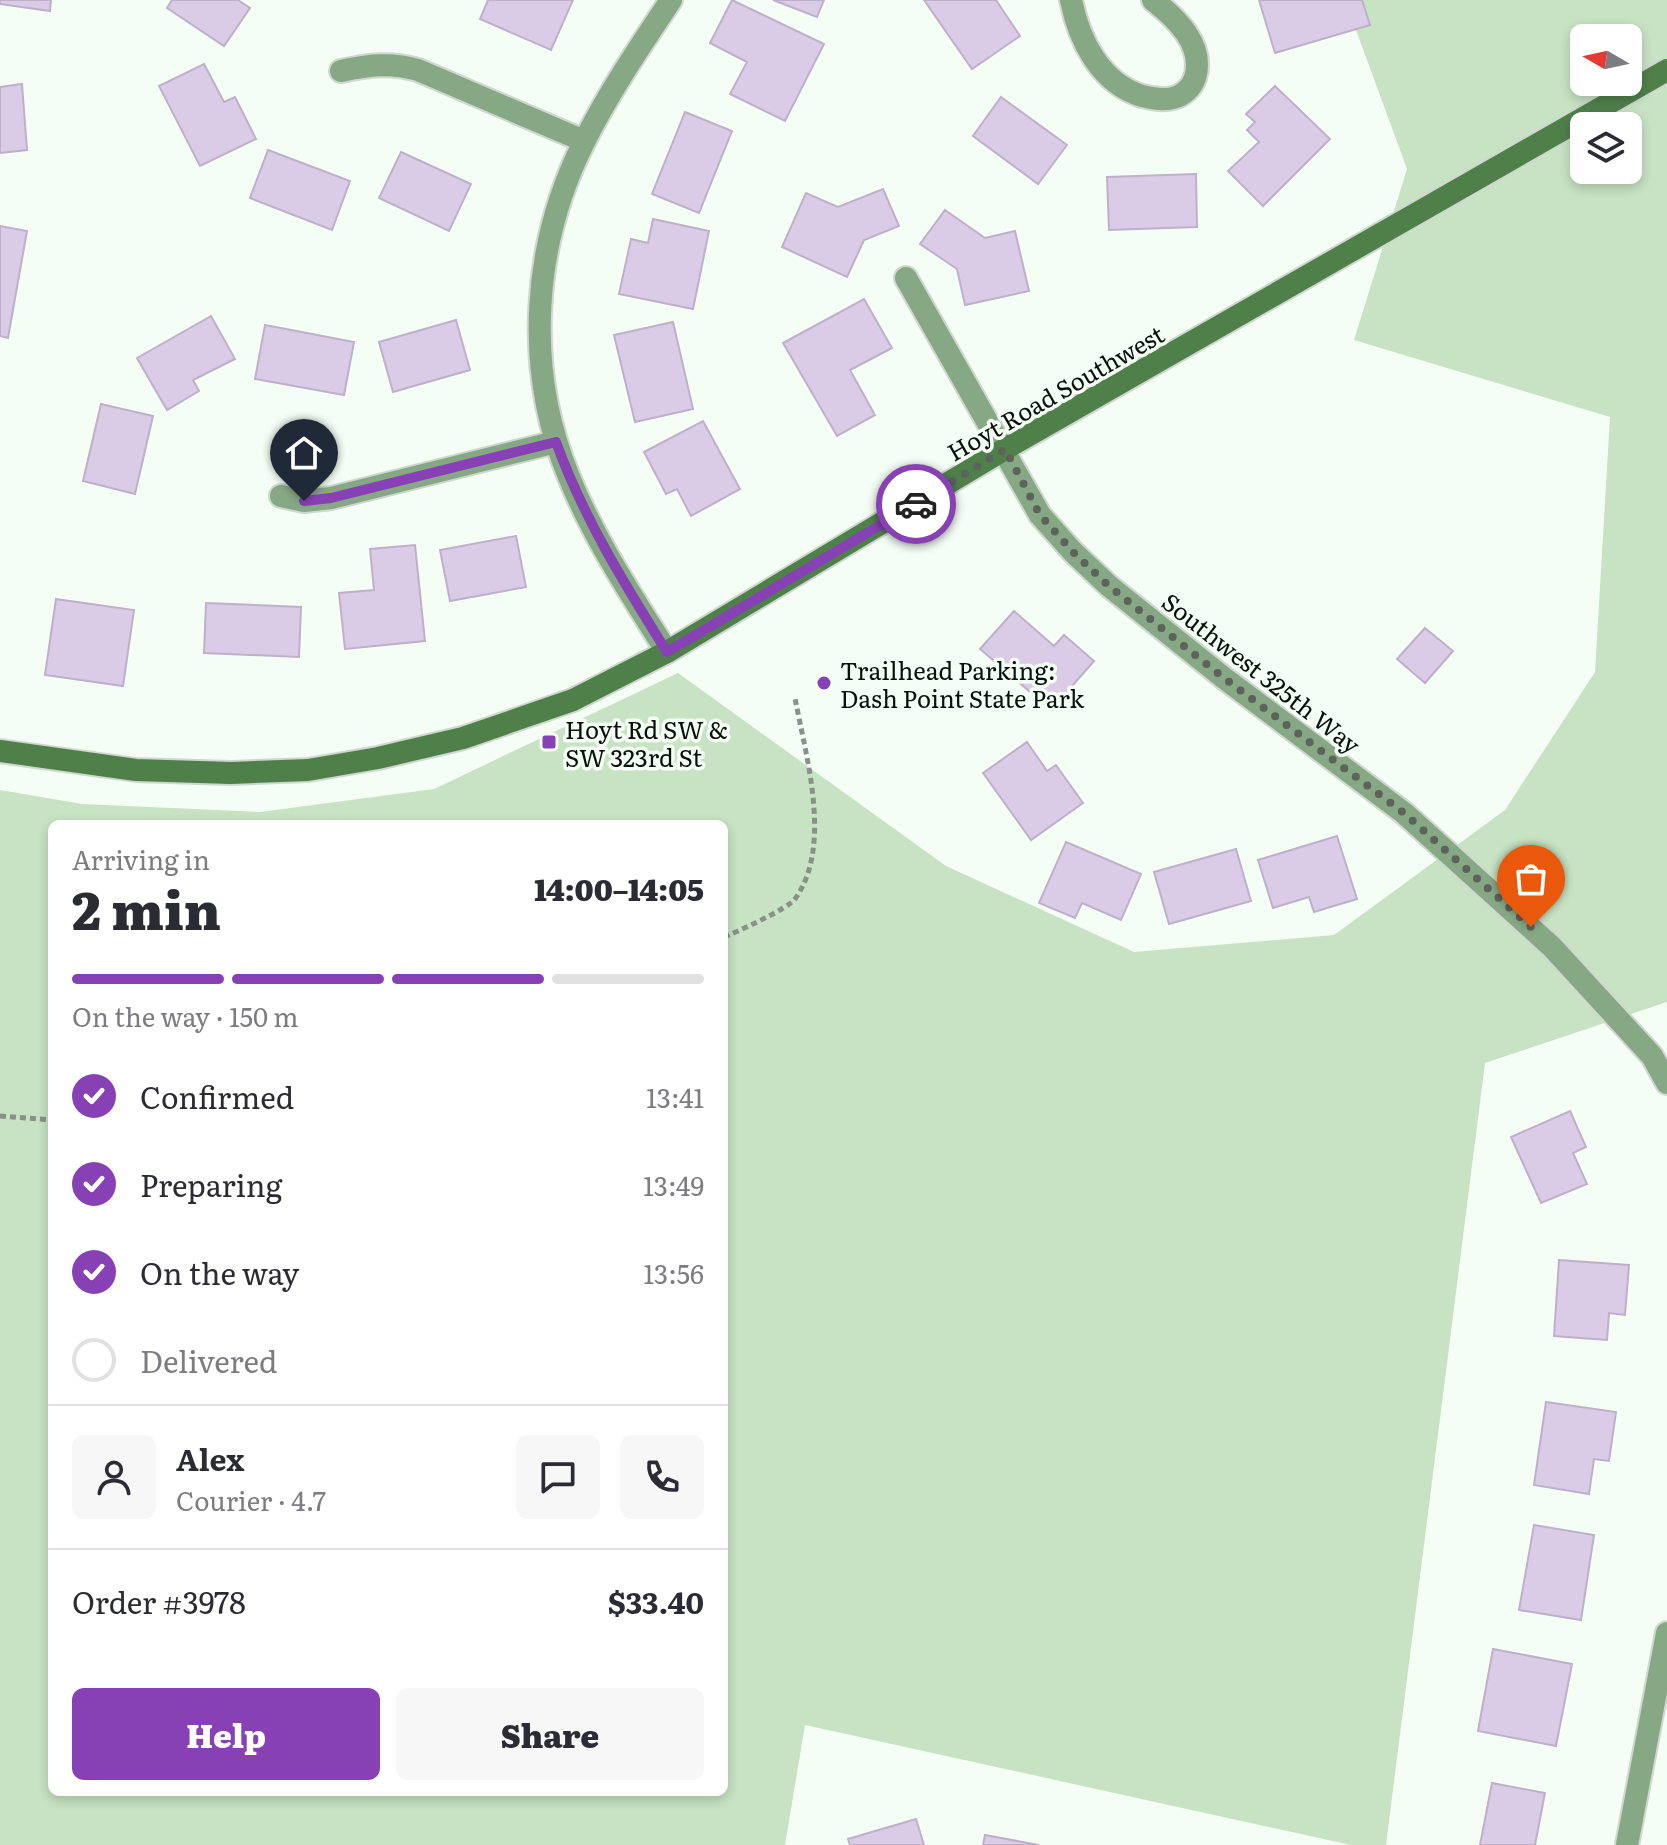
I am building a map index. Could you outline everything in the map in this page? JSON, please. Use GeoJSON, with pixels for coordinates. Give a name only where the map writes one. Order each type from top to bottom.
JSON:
{"type":"FeatureCollection","features":[{"type":"Feature","properties":{"kind":"main road","name":"Hoyt Road Southwest"},"geometry":{"type":"LineString","coordinates":[[0,751],[136,770],[231,773],[308,770],[378,758],[463,738],[573,700],[667,652],[1005,449],[1667,70]]}},
{"type":"Feature","properties":{"kind":"street"},"geometry":{"type":"LineString","coordinates":[[667,652],[621,578],[569,479],[556,442],[544,390],[539,332],[543,268],[557,208],[584,141],[671,0]]}},
{"type":"Feature","properties":{"kind":"street"},"geometry":{"type":"LineString","coordinates":[[1071,0],[1084,41],[1095,60],[1110,76],[1136,93],[1156,99],[1174,98],[1182,95],[1194,81],[1197,58],[1193,44],[1181,26],[1153,0]]}},
{"type":"Feature","properties":{"kind":"street"},"geometry":{"type":"LineString","coordinates":[[341,71],[378,64],[418,70],[584,141]]}},
{"type":"Feature","properties":{"kind":"street","name":"Southwest 325th Way"},"geometry":{"type":"LineString","coordinates":[[906,278],[1040,515],[1073,552],[1109,586],[1224,678],[1404,813],[1552,947],[1660,1052],[1667,1083]]}},
{"type":"Feature","properties":{"kind":"street"},"geometry":{"type":"LineString","coordinates":[[281,496],[304,501],[331,498],[556,442]]}},
{"type":"Feature","properties":{"kind":"street"},"geometry":{"type":"LineString","coordinates":[[1627,1845],[1667,1633]]}},
{"type":"Feature","properties":{"kind":"path"},"geometry":{"type":"LineString","coordinates":[[728,935],[794,902],[810,871],[815,822],[795,698]]}},
{"type":"Feature","properties":{"kind":"path"},"geometry":{"type":"LineString","coordinates":[[0,1116],[48,1120]]}},
{"type":"Feature","properties":{"kind":"green space"},"geometry":{"type":"Polygon","coordinates":[[[1345,0],[1667,0],[1667,1002],[1485,1063],[1386,1845],[1351,1845],[805,1725],[785,1845],[0,1845],[0,790],[82,804],[260,812],[434,789],[678,673],[946,866],[1134,952],[1334,935],[1505,810],[1595,672],[1610,417],[1354,340],[1407,169],[1345,0]]]}},
{"type":"Feature","properties":{"kind":"building"},"geometry":{"type":"Polygon","coordinates":[[[0,0],[51,0],[50,11],[0,4],[0,0]]]}},
{"type":"Feature","properties":{"kind":"building"},"geometry":{"type":"Polygon","coordinates":[[[172,0],[238,0],[250,8],[224,46],[167,8],[172,0]]]}},
{"type":"Feature","properties":{"kind":"building"},"geometry":{"type":"Polygon","coordinates":[[[488,0],[573,0],[551,50],[480,19],[488,0]]]}},
{"type":"Feature","properties":{"kind":"building"},"geometry":{"type":"Polygon","coordinates":[[[732,0],[824,44],[785,121],[730,94],[747,62],[710,43],[732,0]]]}},
{"type":"Feature","properties":{"kind":"building"},"geometry":{"type":"Polygon","coordinates":[[[773,0],[824,0],[817,17],[773,0]]]}},
{"type":"Feature","properties":{"kind":"building"},"geometry":{"type":"Polygon","coordinates":[[[924,0],[996,0],[1020,36],[972,69],[924,0]]]}},
{"type":"Feature","properties":{"kind":"building"},"geometry":{"type":"Polygon","coordinates":[[[1259,0],[1362,0],[1370,25],[1275,53],[1259,0]]]}},
{"type":"Feature","properties":{"kind":"building"},"geometry":{"type":"Polygon","coordinates":[[[204,64],[224,102],[235,97],[256,139],[200,166],[159,86],[204,64]]]}},
{"type":"Feature","properties":{"kind":"building"},"geometry":{"type":"Polygon","coordinates":[[[22,84],[27,150],[0,153],[0,87],[22,84]]]}},
{"type":"Feature","properties":{"kind":"building"},"geometry":{"type":"Polygon","coordinates":[[[1275,86],[1330,139],[1263,206],[1228,171],[1259,142],[1247,130],[1255,122],[1246,114],[1275,86]]]}},
{"type":"Feature","properties":{"kind":"building"},"geometry":{"type":"Polygon","coordinates":[[[1001,97],[1067,145],[1038,184],[973,136],[1001,97]]]}},
{"type":"Feature","properties":{"kind":"building"},"geometry":{"type":"Polygon","coordinates":[[[685,112],[732,131],[699,213],[652,194],[685,112]]]}},
{"type":"Feature","properties":{"kind":"building"},"geometry":{"type":"Polygon","coordinates":[[[268,150],[350,181],[332,230],[250,198],[268,150]]]}},
{"type":"Feature","properties":{"kind":"building"},"geometry":{"type":"Polygon","coordinates":[[[401,152],[471,184],[449,231],[379,198],[401,152]]]}},
{"type":"Feature","properties":{"kind":"building"},"geometry":{"type":"Polygon","coordinates":[[[1196,174],[1197,227],[1109,230],[1107,177],[1196,174]]]}},
{"type":"Feature","properties":{"kind":"building"},"geometry":{"type":"Polygon","coordinates":[[[883,189],[899,226],[864,240],[847,277],[782,247],[806,193],[838,207],[883,189]]]}},
{"type":"Feature","properties":{"kind":"building"},"geometry":{"type":"Polygon","coordinates":[[[945,210],[985,238],[1015,231],[1029,291],[965,305],[957,269],[920,244],[945,210]]]}},
{"type":"Feature","properties":{"kind":"building"},"geometry":{"type":"Polygon","coordinates":[[[653,219],[709,231],[693,309],[619,294],[631,239],[648,243],[653,219]]]}},
{"type":"Feature","properties":{"kind":"building"},"geometry":{"type":"Polygon","coordinates":[[[0,226],[27,231],[8,338],[0,336],[0,226]]]}},
{"type":"Feature","properties":{"kind":"building"},"geometry":{"type":"Polygon","coordinates":[[[864,299],[892,348],[850,370],[875,415],[837,436],[783,343],[864,299]]]}},
{"type":"Feature","properties":{"kind":"building"},"geometry":{"type":"Polygon","coordinates":[[[211,316],[235,359],[193,380],[199,391],[167,410],[137,358],[211,316]]]}},
{"type":"Feature","properties":{"kind":"building"},"geometry":{"type":"Polygon","coordinates":[[[456,320],[470,370],[393,392],[379,342],[456,320]]]}},
{"type":"Feature","properties":{"kind":"building"},"geometry":{"type":"Polygon","coordinates":[[[673,322],[693,409],[635,422],[614,335],[673,322]]]}},
{"type":"Feature","properties":{"kind":"building"},"geometry":{"type":"Polygon","coordinates":[[[265,325],[354,342],[344,395],[255,379],[265,325]]]}},
{"type":"Feature","properties":{"kind":"building"},"geometry":{"type":"Polygon","coordinates":[[[101,404],[153,416],[135,494],[83,481],[101,404]]]}},
{"type":"Feature","properties":{"kind":"building"},"geometry":{"type":"Polygon","coordinates":[[[703,421],[740,489],[691,516],[677,489],[666,494],[644,452],[703,421]]]}},
{"type":"Feature","properties":{"kind":"building"},"geometry":{"type":"Polygon","coordinates":[[[516,536],[526,587],[450,601],[440,550],[516,536]]]}},
{"type":"Feature","properties":{"kind":"building"},"geometry":{"type":"Polygon","coordinates":[[[415,545],[425,641],[345,649],[339,593],[374,590],[370,549],[415,545]]]}},
{"type":"Feature","properties":{"kind":"building"},"geometry":{"type":"Polygon","coordinates":[[[56,599],[134,610],[123,686],[45,675],[56,599]]]}},
{"type":"Feature","properties":{"kind":"building"},"geometry":{"type":"Polygon","coordinates":[[[206,603],[301,607],[299,657],[204,653],[206,603]]]}},
{"type":"Feature","properties":{"kind":"building"},"geometry":{"type":"Polygon","coordinates":[[[1014,611],[1054,646],[1064,635],[1094,661],[1051,710],[980,649],[1014,611]]]}},
{"type":"Feature","properties":{"kind":"building"},"geometry":{"type":"Polygon","coordinates":[[[1425,628],[1453,651],[1425,683],[1397,659],[1425,628]]]}},
{"type":"Feature","properties":{"kind":"building"},"geometry":{"type":"Polygon","coordinates":[[[1027,742],[1047,771],[1056,765],[1083,803],[1031,840],[983,773],[1027,742]]]}},
{"type":"Feature","properties":{"kind":"building"},"geometry":{"type":"Polygon","coordinates":[[[1337,836],[1357,899],[1314,912],[1309,897],[1273,908],[1258,860],[1337,836]]]}},
{"type":"Feature","properties":{"kind":"building"},"geometry":{"type":"Polygon","coordinates":[[[1066,842],[1141,874],[1121,920],[1082,903],[1075,918],[1039,903],[1066,842]]]}},
{"type":"Feature","properties":{"kind":"building"},"geometry":{"type":"Polygon","coordinates":[[[1236,849],[1251,901],[1169,924],[1154,872],[1236,849]]]}},
{"type":"Feature","properties":{"kind":"building"},"geometry":{"type":"Polygon","coordinates":[[[1570,1111],[1586,1147],[1573,1153],[1587,1184],[1541,1203],[1511,1137],[1570,1111]]]}},
{"type":"Feature","properties":{"kind":"building"},"geometry":{"type":"Polygon","coordinates":[[[1559,1260],[1629,1265],[1625,1315],[1609,1313],[1607,1340],[1554,1336],[1559,1260]]]}},
{"type":"Feature","properties":{"kind":"building"},"geometry":{"type":"Polygon","coordinates":[[[1546,1402],[1616,1412],[1609,1461],[1594,1459],[1589,1494],[1534,1485],[1546,1402]]]}},
{"type":"Feature","properties":{"kind":"building"},"geometry":{"type":"Polygon","coordinates":[[[1534,1525],[1594,1535],[1581,1620],[1519,1610],[1534,1525]]]}},
{"type":"Feature","properties":{"kind":"building"},"geometry":{"type":"Polygon","coordinates":[[[1493,1649],[1572,1664],[1556,1746],[1478,1731],[1493,1649]]]}},
{"type":"Feature","properties":{"kind":"building"},"geometry":{"type":"Polygon","coordinates":[[[1492,1783],[1545,1793],[1535,1845],[1480,1845],[1492,1783]]]}},
{"type":"Feature","properties":{"kind":"building"},"geometry":{"type":"Polygon","coordinates":[[[916,1819],[924,1845],[850,1845],[848,1839],[916,1819]]]}},
{"type":"Feature","properties":{"kind":"building"},"geometry":{"type":"Polygon","coordinates":[[[985,1835],[1039,1845],[983,1845],[985,1835]]]}},
{"type":"Feature","properties":{"kind":"way so far"},"geometry":{"type":"LineString","coordinates":[[916,504],[1005,449],[1040,515],[1109,586],[1224,678],[1404,813],[1531,927]]}},
{"type":"Feature","properties":{"kind":"place","name":"Trailhead Parking: Dash Point State Park"},"geometry":{"type":"Point","coordinates":[824,683]}},
{"type":"Feature","properties":{"kind":"place","name":"Hoyt Rd SW & SW 323rd St"},"geometry":{"type":"Point","coordinates":[549,742]}},
{"type":"Feature","properties":{"kind":"route"},"geometry":{"type":"LineString","coordinates":[[304,501],[331,498],[556,442],[569,479],[589,518],[621,578],[667,652],[916,504]]}}]}
